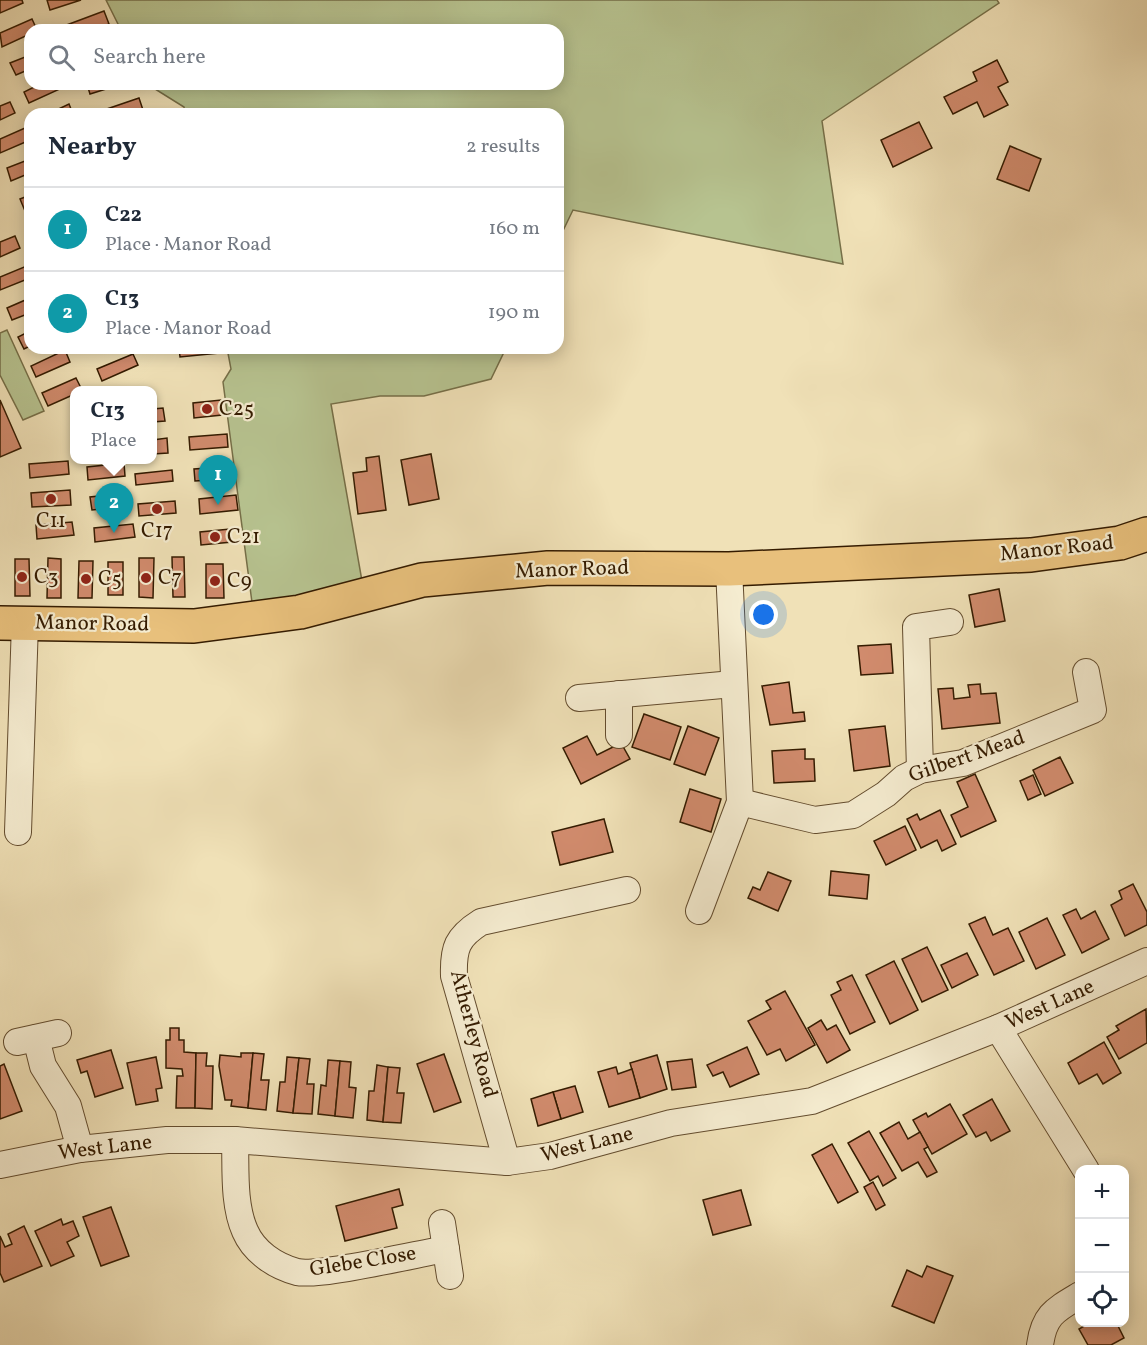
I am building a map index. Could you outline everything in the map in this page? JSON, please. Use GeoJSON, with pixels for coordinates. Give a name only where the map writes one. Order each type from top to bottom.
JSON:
{"type":"FeatureCollection","features":[{"type":"Feature","properties":{"kind":"main road","name":"Manor Road"},"geometry":{"type":"LineString","coordinates":[[12,623],[194,626],[300,612],[422,580],[548,568],[729,569],[1031,555],[1120,543],[1147,534]]}},
{"type":"Feature","properties":{"kind":"street"},"geometry":{"type":"LineString","coordinates":[[699,911],[740,802],[729,569]]}},
{"type":"Feature","properties":{"kind":"street"},"geometry":{"type":"LineString","coordinates":[[920,770],[916,627],[950,622]]}},
{"type":"Feature","properties":{"kind":"street"},"geometry":{"type":"LineString","coordinates":[[12,623],[18,832]]}},
{"type":"Feature","properties":{"kind":"street","name":"Gilbert Mead"},"geometry":{"type":"LineString","coordinates":[[740,802],[815,820],[853,815],[886,794],[904,778],[920,770],[963,763],[1093,710],[1086,672]]}},
{"type":"Feature","properties":{"kind":"street"},"geometry":{"type":"LineString","coordinates":[[579,698],[733,684]]}},
{"type":"Feature","properties":{"kind":"street"},"geometry":{"type":"LineString","coordinates":[[619,694],[619,735]]}},
{"type":"Feature","properties":{"kind":"street","name":"Atherley Road"},"geometry":{"type":"LineString","coordinates":[[507,1162],[454,976],[453,954],[465,932],[481,922],[627,890]]}},
{"type":"Feature","properties":{"kind":"street","name":"West Lane"},"geometry":{"type":"LineString","coordinates":[[0,1165],[80,1149],[167,1140],[235,1140],[507,1162],[550,1156],[671,1123],[812,1101],[998,1028],[1147,961]]}},
{"type":"Feature","properties":{"kind":"street"},"geometry":{"type":"LineString","coordinates":[[998,1028],[1083,1165]]}},
{"type":"Feature","properties":{"kind":"street"},"geometry":{"type":"LineString","coordinates":[[37,1038],[43,1066],[68,1106],[80,1149]]}},
{"type":"Feature","properties":{"kind":"street","name":"Glebe Close"},"geometry":{"type":"LineString","coordinates":[[235,1140],[238,1202],[244,1230],[259,1251],[274,1264],[299,1273],[322,1271],[446,1249]]}},
{"type":"Feature","properties":{"kind":"street","name":"Glebe Close"},"geometry":{"type":"LineString","coordinates":[[442,1223],[450,1276]]}},
{"type":"Feature","properties":{"kind":"street"},"geometry":{"type":"LineString","coordinates":[[1040,1345],[1043,1325],[1054,1311],[1075,1298]]}},
{"type":"Feature","properties":{"kind":"green space"},"geometry":{"type":"Polygon","coordinates":[[[106,0],[997,0],[999,3],[822,121],[843,264],[573,210],[564,229],[564,108],[184,108],[157,90],[564,90],[564,24],[118,24],[106,0]]]}},
{"type":"Feature","properties":{"kind":"green space"},"geometry":{"type":"Polygon","coordinates":[[[7,330],[44,411],[23,420],[0,375],[0,333],[7,330]]]}},
{"type":"Feature","properties":{"kind":"green space"},"geometry":{"type":"Polygon","coordinates":[[[228,354],[503,354],[491,379],[424,396],[380,396],[331,404],[362,581],[253,610],[223,382],[231,369],[228,354]]]}},
{"type":"Feature","properties":{"kind":"building"},"geometry":{"type":"Polygon","coordinates":[[[0,0],[22,0],[23,3],[0,13],[0,0]]]}},
{"type":"Feature","properties":{"kind":"building"},"geometry":{"type":"Polygon","coordinates":[[[47,0],[81,0],[50,10],[47,0]]]}},
{"type":"Feature","properties":{"kind":"building"},"geometry":{"type":"Polygon","coordinates":[[[104,11],[109,24],[69,24],[104,11]]]}},
{"type":"Feature","properties":{"kind":"building"},"geometry":{"type":"Polygon","coordinates":[[[32,19],[34,24],[24,24],[24,37],[2,47],[0,33],[32,19]]]}},
{"type":"Feature","properties":{"kind":"building"},"geometry":{"type":"Polygon","coordinates":[[[24,57],[24,72],[16,75],[10,63],[24,57]]]}},
{"type":"Feature","properties":{"kind":"building"},"geometry":{"type":"Polygon","coordinates":[[[997,60],[1008,82],[998,87],[1008,105],[984,117],[977,102],[953,114],[944,97],[977,81],[973,72],[997,60]]]}},
{"type":"Feature","properties":{"kind":"building"},"geometry":{"type":"Polygon","coordinates":[[[28,90],[58,90],[29,103],[24,92],[28,90]]]}},
{"type":"Feature","properties":{"kind":"building"},"geometry":{"type":"Polygon","coordinates":[[[89,90],[103,90],[90,94],[89,90]]]}},
{"type":"Feature","properties":{"kind":"building"},"geometry":{"type":"Polygon","coordinates":[[[139,98],[142,108],[110,108],[139,98]]]}},
{"type":"Feature","properties":{"kind":"building"},"geometry":{"type":"Polygon","coordinates":[[[10,102],[15,113],[0,120],[0,106],[10,102]]]}},
{"type":"Feature","properties":{"kind":"building"},"geometry":{"type":"Polygon","coordinates":[[[919,122],[932,148],[893,167],[881,140],[919,122]]]}},
{"type":"Feature","properties":{"kind":"building"},"geometry":{"type":"Polygon","coordinates":[[[24,128],[24,143],[0,153],[0,139],[24,128]]]}},
{"type":"Feature","properties":{"kind":"building"},"geometry":{"type":"Polygon","coordinates":[[[1010,146],[1041,159],[1029,191],[997,179],[1010,146]]]}},
{"type":"Feature","properties":{"kind":"building"},"geometry":{"type":"Polygon","coordinates":[[[24,161],[24,176],[11,181],[7,168],[24,161]]]}},
{"type":"Feature","properties":{"kind":"building"},"geometry":{"type":"Polygon","coordinates":[[[15,236],[20,248],[0,257],[0,242],[15,236]]]}},
{"type":"Feature","properties":{"kind":"building"},"geometry":{"type":"Polygon","coordinates":[[[24,267],[24,280],[0,290],[0,277],[24,267]]]}},
{"type":"Feature","properties":{"kind":"building"},"geometry":{"type":"Polygon","coordinates":[[[24,301],[24,315],[12,320],[7,308],[24,301]]]}},
{"type":"Feature","properties":{"kind":"building"},"geometry":{"type":"Polygon","coordinates":[[[24,334],[24,349],[18,337],[24,334]]]}},
{"type":"Feature","properties":{"kind":"building"},"geometry":{"type":"Polygon","coordinates":[[[56,354],[67,354],[70,362],[36,377],[31,366],[56,354]]]}},
{"type":"Feature","properties":{"kind":"building"},"geometry":{"type":"Polygon","coordinates":[[[133,354],[138,365],[102,381],[97,369],[133,354]]]}},
{"type":"Feature","properties":{"kind":"building"},"geometry":{"type":"Polygon","coordinates":[[[180,354],[209,354],[180,357],[180,354]]]}},
{"type":"Feature","properties":{"kind":"building"},"geometry":{"type":"Polygon","coordinates":[[[76,378],[80,386],[70,386],[70,396],[48,406],[42,393],[76,378]]]}},
{"type":"Feature","properties":{"kind":"building"},"geometry":{"type":"Polygon","coordinates":[[[0,400],[21,448],[0,457],[0,400]]]}},
{"type":"Feature","properties":{"kind":"building","name":"C25"},"geometry":{"type":"Polygon","coordinates":[[[221,400],[222,415],[194,418],[193,403],[221,400]]]}},
{"type":"Feature","properties":{"kind":"building"},"geometry":{"type":"Polygon","coordinates":[[[163,408],[165,421],[157,422],[157,409],[163,408]]]}},
{"type":"Feature","properties":{"kind":"building"},"geometry":{"type":"Polygon","coordinates":[[[227,434],[228,447],[190,450],[189,437],[227,434]]]}},
{"type":"Feature","properties":{"kind":"building"},"geometry":{"type":"Polygon","coordinates":[[[167,438],[168,453],[157,454],[157,439],[167,438]]]}},
{"type":"Feature","properties":{"kind":"building"},"geometry":{"type":"Polygon","coordinates":[[[431,454],[439,499],[409,505],[401,460],[431,454]]]}},
{"type":"Feature","properties":{"kind":"building"},"geometry":{"type":"Polygon","coordinates":[[[379,456],[386,510],[358,514],[353,473],[367,471],[366,458],[379,456]]]}},
{"type":"Feature","properties":{"kind":"building"},"geometry":{"type":"Polygon","coordinates":[[[68,461],[69,474],[30,478],[29,464],[68,461]]]}},
{"type":"Feature","properties":{"kind":"building"},"geometry":{"type":"Polygon","coordinates":[[[124,464],[125,476],[88,480],[87,467],[124,464]]]}},
{"type":"Feature","properties":{"kind":"building"},"geometry":{"type":"Polygon","coordinates":[[[223,467],[224,479],[195,481],[194,469],[223,467]]]}},
{"type":"Feature","properties":{"kind":"building"},"geometry":{"type":"Polygon","coordinates":[[[172,470],[173,481],[136,485],[135,474],[172,470]]]}},
{"type":"Feature","properties":{"kind":"building","name":"C11"},"geometry":{"type":"Polygon","coordinates":[[[70,490],[71,505],[32,507],[31,493],[70,490]]]}},
{"type":"Feature","properties":{"kind":"building"},"geometry":{"type":"Polygon","coordinates":[[[128,493],[130,506],[92,510],[90,497],[128,493]]]}},
{"type":"Feature","properties":{"kind":"building"},"geometry":{"type":"Polygon","coordinates":[[[236,495],[238,510],[200,514],[199,499],[236,495]]]}},
{"type":"Feature","properties":{"kind":"building","name":"C17"},"geometry":{"type":"Polygon","coordinates":[[[175,501],[176,513],[139,516],[138,504],[175,501]]]}},
{"type":"Feature","properties":{"kind":"building"},"geometry":{"type":"Polygon","coordinates":[[[72,522],[74,535],[37,539],[36,525],[72,522]]]}},
{"type":"Feature","properties":{"kind":"building"},"geometry":{"type":"Polygon","coordinates":[[[133,524],[135,537],[95,542],[94,528],[133,524]]]}},
{"type":"Feature","properties":{"kind":"building","name":"C21"},"geometry":{"type":"Polygon","coordinates":[[[230,529],[232,542],[201,545],[200,532],[230,529]]]}},
{"type":"Feature","properties":{"kind":"building"},"geometry":{"type":"Polygon","coordinates":[[[172,557],[184,557],[185,597],[173,597],[172,557]]]}},
{"type":"Feature","properties":{"kind":"building"},"geometry":{"type":"Polygon","coordinates":[[[48,558],[61,559],[61,598],[47,598],[48,558]]]}},
{"type":"Feature","properties":{"kind":"building","name":"C7"},"geometry":{"type":"Polygon","coordinates":[[[139,558],[154,558],[153,598],[139,597],[139,558]]]}},
{"type":"Feature","properties":{"kind":"building","name":"C3"},"geometry":{"type":"Polygon","coordinates":[[[15,559],[29,559],[30,596],[15,596],[15,559]]]}},
{"type":"Feature","properties":{"kind":"building","name":"C5"},"geometry":{"type":"Polygon","coordinates":[[[79,561],[93,561],[92,598],[78,598],[79,561]]]}},
{"type":"Feature","properties":{"kind":"building"},"geometry":{"type":"Polygon","coordinates":[[[108,562],[123,562],[123,595],[108,595],[108,562]]]}},
{"type":"Feature","properties":{"kind":"building","name":"C9"},"geometry":{"type":"Polygon","coordinates":[[[206,564],[223,564],[224,598],[206,598],[206,564]]]}},
{"type":"Feature","properties":{"kind":"building"},"geometry":{"type":"Polygon","coordinates":[[[999,589],[1005,621],[975,627],[969,595],[999,589]]]}},
{"type":"Feature","properties":{"kind":"building"},"geometry":{"type":"Polygon","coordinates":[[[891,644],[893,673],[861,675],[858,646],[891,644]]]}},
{"type":"Feature","properties":{"kind":"building"},"geometry":{"type":"Polygon","coordinates":[[[789,682],[793,713],[804,712],[805,721],[770,725],[762,686],[789,682]]]}},
{"type":"Feature","properties":{"kind":"building"},"geometry":{"type":"Polygon","coordinates":[[[980,684],[981,694],[996,693],[1000,723],[942,729],[938,689],[953,688],[954,699],[970,697],[968,685],[980,684]]]}},
{"type":"Feature","properties":{"kind":"building"},"geometry":{"type":"Polygon","coordinates":[[[644,714],[681,727],[670,760],[632,747],[644,714]]]}},
{"type":"Feature","properties":{"kind":"building"},"geometry":{"type":"Polygon","coordinates":[[[688,726],[719,738],[705,775],[674,764],[688,726]]]}},
{"type":"Feature","properties":{"kind":"building"},"geometry":{"type":"Polygon","coordinates":[[[885,726],[890,766],[854,771],[849,730],[885,726]]]}},
{"type":"Feature","properties":{"kind":"building"},"geometry":{"type":"Polygon","coordinates":[[[587,736],[597,755],[621,743],[630,759],[581,784],[563,748],[587,736]]]}},
{"type":"Feature","properties":{"kind":"building"},"geometry":{"type":"Polygon","coordinates":[[[805,749],[805,759],[814,759],[815,781],[774,783],[772,751],[805,749]]]}},
{"type":"Feature","properties":{"kind":"building"},"geometry":{"type":"Polygon","coordinates":[[[1060,757],[1073,783],[1045,796],[1033,770],[1060,757]]]}},
{"type":"Feature","properties":{"kind":"building"},"geometry":{"type":"Polygon","coordinates":[[[975,774],[996,821],[961,837],[951,815],[968,807],[957,782],[975,774]]]}},
{"type":"Feature","properties":{"kind":"building"},"geometry":{"type":"Polygon","coordinates":[[[1033,775],[1041,794],[1028,800],[1020,781],[1033,775]]]}},
{"type":"Feature","properties":{"kind":"building"},"geometry":{"type":"Polygon","coordinates":[[[690,789],[721,799],[711,832],[680,822],[690,789]]]}},
{"type":"Feature","properties":{"kind":"building"},"geometry":{"type":"Polygon","coordinates":[[[940,810],[956,844],[942,851],[937,840],[921,848],[907,819],[917,814],[920,820],[940,810]]]}},
{"type":"Feature","properties":{"kind":"building"},"geometry":{"type":"Polygon","coordinates":[[[604,819],[613,852],[560,865],[552,832],[604,819]]]}},
{"type":"Feature","properties":{"kind":"building"},"geometry":{"type":"Polygon","coordinates":[[[905,826],[916,850],[886,865],[874,841],[905,826]]]}},
{"type":"Feature","properties":{"kind":"building"},"geometry":{"type":"Polygon","coordinates":[[[831,871],[869,875],[867,899],[829,895],[831,871]]]}},
{"type":"Feature","properties":{"kind":"building"},"geometry":{"type":"Polygon","coordinates":[[[768,872],[791,881],[778,911],[748,898],[753,887],[760,890],[768,872]]]}},
{"type":"Feature","properties":{"kind":"building"},"geometry":{"type":"Polygon","coordinates":[[[1133,884],[1147,912],[1147,925],[1125,936],[1111,905],[1122,899],[1119,891],[1133,884]]]}},
{"type":"Feature","properties":{"kind":"building"},"geometry":{"type":"Polygon","coordinates":[[[1076,909],[1081,919],[1095,911],[1109,939],[1082,953],[1063,915],[1076,909]]]}},
{"type":"Feature","properties":{"kind":"building"},"geometry":{"type":"Polygon","coordinates":[[[985,917],[993,935],[1008,928],[1024,961],[994,975],[969,924],[985,917]]]}},
{"type":"Feature","properties":{"kind":"building"},"geometry":{"type":"Polygon","coordinates":[[[1047,918],[1065,955],[1036,969],[1019,932],[1047,918]]]}},
{"type":"Feature","properties":{"kind":"building"},"geometry":{"type":"Polygon","coordinates":[[[927,947],[948,990],[922,1002],[902,959],[927,947]]]}},
{"type":"Feature","properties":{"kind":"building"},"geometry":{"type":"Polygon","coordinates":[[[967,953],[978,975],[952,988],[941,965],[967,953]]]}},
{"type":"Feature","properties":{"kind":"building"},"geometry":{"type":"Polygon","coordinates":[[[894,961],[918,1010],[890,1024],[866,975],[894,961]]]}},
{"type":"Feature","properties":{"kind":"building"},"geometry":{"type":"Polygon","coordinates":[[[852,975],[875,1022],[850,1034],[831,995],[841,990],[837,982],[852,975]]]}},
{"type":"Feature","properties":{"kind":"building"},"geometry":{"type":"Polygon","coordinates":[[[785,991],[815,1045],[786,1061],[780,1049],[767,1055],[748,1021],[771,1009],[766,1001],[785,991]]]}},
{"type":"Feature","properties":{"kind":"building"},"geometry":{"type":"Polygon","coordinates":[[[1146,1009],[1147,1043],[1119,1059],[1107,1037],[1119,1030],[1116,1026],[1146,1009]]]}},
{"type":"Feature","properties":{"kind":"building"},"geometry":{"type":"Polygon","coordinates":[[[821,1020],[827,1030],[836,1025],[850,1050],[827,1063],[808,1028],[821,1020]]]}},
{"type":"Feature","properties":{"kind":"building"},"geometry":{"type":"Polygon","coordinates":[[[170,1028],[179,1028],[179,1040],[184,1040],[184,1052],[196,1053],[195,1108],[176,1108],[177,1076],[183,1076],[182,1069],[166,1068],[166,1040],[170,1040],[170,1028]]]}},
{"type":"Feature","properties":{"kind":"building"},"geometry":{"type":"Polygon","coordinates":[[[1104,1042],[1121,1073],[1103,1084],[1097,1074],[1079,1084],[1068,1063],[1104,1042]]]}},
{"type":"Feature","properties":{"kind":"building"},"geometry":{"type":"Polygon","coordinates":[[[747,1047],[759,1074],[730,1087],[723,1072],[713,1076],[707,1065],[747,1047]]]}},
{"type":"Feature","properties":{"kind":"building"},"geometry":{"type":"Polygon","coordinates":[[[111,1050],[123,1088],[95,1097],[87,1071],[81,1073],[77,1060],[111,1050]]]}},
{"type":"Feature","properties":{"kind":"building"},"geometry":{"type":"Polygon","coordinates":[[[196,1053],[207,1053],[206,1066],[213,1066],[212,1109],[195,1108],[196,1053]]]}},
{"type":"Feature","properties":{"kind":"building"},"geometry":{"type":"Polygon","coordinates":[[[241,1053],[253,1053],[248,1108],[231,1106],[232,1100],[225,1100],[219,1066],[220,1055],[241,1057],[241,1053]]]}},
{"type":"Feature","properties":{"kind":"building"},"geometry":{"type":"Polygon","coordinates":[[[253,1053],[264,1054],[261,1080],[269,1080],[266,1110],[248,1108],[253,1053]]]}},
{"type":"Feature","properties":{"kind":"building"},"geometry":{"type":"Polygon","coordinates":[[[444,1054],[461,1102],[434,1112],[417,1064],[444,1054]]]}},
{"type":"Feature","properties":{"kind":"building"},"geometry":{"type":"Polygon","coordinates":[[[657,1055],[667,1089],[640,1098],[630,1063],[657,1055]]]}},
{"type":"Feature","properties":{"kind":"building"},"geometry":{"type":"Polygon","coordinates":[[[156,1057],[162,1088],[156,1089],[158,1101],[136,1105],[127,1063],[156,1057]]]}},
{"type":"Feature","properties":{"kind":"building"},"geometry":{"type":"Polygon","coordinates":[[[287,1057],[299,1058],[293,1113],[277,1111],[280,1082],[285,1082],[287,1057]]]}},
{"type":"Feature","properties":{"kind":"building"},"geometry":{"type":"Polygon","coordinates":[[[299,1058],[310,1059],[307,1084],[314,1084],[312,1114],[293,1113],[299,1058]]]}},
{"type":"Feature","properties":{"kind":"building"},"geometry":{"type":"Polygon","coordinates":[[[692,1059],[696,1087],[672,1090],[667,1062],[692,1059]]]}},
{"type":"Feature","properties":{"kind":"building"},"geometry":{"type":"Polygon","coordinates":[[[328,1060],[340,1061],[335,1116],[318,1114],[321,1085],[326,1086],[328,1060]]]}},
{"type":"Feature","properties":{"kind":"building"},"geometry":{"type":"Polygon","coordinates":[[[340,1061],[351,1062],[349,1087],[356,1088],[353,1118],[335,1116],[340,1061]]]}},
{"type":"Feature","properties":{"kind":"building"},"geometry":{"type":"Polygon","coordinates":[[[4,1064],[22,1111],[0,1119],[0,1066],[4,1064]]]}},
{"type":"Feature","properties":{"kind":"building"},"geometry":{"type":"Polygon","coordinates":[[[377,1065],[388,1067],[383,1122],[367,1120],[369,1091],[374,1091],[377,1065]]]}},
{"type":"Feature","properties":{"kind":"building"},"geometry":{"type":"Polygon","coordinates":[[[388,1067],[400,1068],[397,1093],[404,1093],[401,1123],[383,1122],[388,1067]]]}},
{"type":"Feature","properties":{"kind":"building"},"geometry":{"type":"Polygon","coordinates":[[[616,1067],[618,1074],[632,1069],[640,1098],[609,1107],[598,1072],[616,1067]]]}},
{"type":"Feature","properties":{"kind":"building"},"geometry":{"type":"Polygon","coordinates":[[[575,1086],[583,1112],[561,1119],[553,1092],[575,1086]]]}},
{"type":"Feature","properties":{"kind":"building"},"geometry":{"type":"Polygon","coordinates":[[[553,1092],[561,1119],[538,1126],[531,1099],[553,1092]]]}},
{"type":"Feature","properties":{"kind":"building"},"geometry":{"type":"Polygon","coordinates":[[[992,1099],[1010,1131],[991,1141],[986,1132],[976,1137],[963,1115],[992,1099]]]}},
{"type":"Feature","properties":{"kind":"building"},"geometry":{"type":"Polygon","coordinates":[[[950,1104],[967,1134],[932,1154],[913,1120],[926,1113],[928,1117],[950,1104]]]}},
{"type":"Feature","properties":{"kind":"building"},"geometry":{"type":"Polygon","coordinates":[[[899,1122],[908,1139],[920,1132],[928,1147],[924,1149],[937,1172],[927,1177],[918,1162],[902,1171],[880,1133],[899,1122]]]}},
{"type":"Feature","properties":{"kind":"building"},"geometry":{"type":"Polygon","coordinates":[[[869,1131],[896,1178],[883,1186],[878,1176],[870,1181],[848,1143],[869,1131]]]}},
{"type":"Feature","properties":{"kind":"building"},"geometry":{"type":"Polygon","coordinates":[[[832,1144],[858,1192],[838,1203],[812,1155],[832,1144]]]}},
{"type":"Feature","properties":{"kind":"building"},"geometry":{"type":"Polygon","coordinates":[[[873,1182],[885,1205],[876,1210],[864,1187],[873,1182]]]}},
{"type":"Feature","properties":{"kind":"building"},"geometry":{"type":"Polygon","coordinates":[[[399,1189],[403,1205],[392,1208],[397,1228],[345,1241],[336,1206],[399,1189]]]}},
{"type":"Feature","properties":{"kind":"building"},"geometry":{"type":"Polygon","coordinates":[[[741,1190],[751,1225],[713,1235],[703,1200],[741,1190]]]}},
{"type":"Feature","properties":{"kind":"building"},"geometry":{"type":"Polygon","coordinates":[[[111,1207],[129,1256],[101,1266],[83,1217],[111,1207]]]}},
{"type":"Feature","properties":{"kind":"building"},"geometry":{"type":"Polygon","coordinates":[[[61,1219],[63,1225],[73,1221],[79,1236],[67,1242],[74,1256],[51,1266],[35,1231],[61,1219]]]}},
{"type":"Feature","properties":{"kind":"building"},"geometry":{"type":"Polygon","coordinates":[[[24,1226],[42,1266],[4,1282],[0,1273],[0,1236],[5,1247],[12,1244],[8,1234],[24,1226]]]}},
{"type":"Feature","properties":{"kind":"building"},"geometry":{"type":"Polygon","coordinates":[[[927,1266],[953,1276],[934,1323],[892,1306],[907,1270],[922,1277],[927,1266]]]}},
{"type":"Feature","properties":{"kind":"building"},"geometry":{"type":"Polygon","coordinates":[[[1082,1327],[1118,1327],[1124,1338],[1111,1345],[1088,1345],[1079,1329],[1082,1327]]]}},
{"type":"Feature","properties":{"kind":"place","name":"C25"},"geometry":{"type":"Point","coordinates":[207,409]}},
{"type":"Feature","properties":{"kind":"place","name":"C11"},"geometry":{"type":"Point","coordinates":[51,499]}},
{"type":"Feature","properties":{"kind":"place","name":"C22"},"geometry":{"type":"Point","coordinates":[218,505]}},
{"type":"Feature","properties":{"kind":"place","name":"C17"},"geometry":{"type":"Point","coordinates":[157,509]}},
{"type":"Feature","properties":{"kind":"place","name":"C13"},"geometry":{"type":"Point","coordinates":[114,533]}},
{"type":"Feature","properties":{"kind":"place","name":"C21"},"geometry":{"type":"Point","coordinates":[215,537]}},
{"type":"Feature","properties":{"kind":"place","name":"C3"},"geometry":{"type":"Point","coordinates":[22,577]}},
{"type":"Feature","properties":{"kind":"place","name":"C7"},"geometry":{"type":"Point","coordinates":[146,578]}},
{"type":"Feature","properties":{"kind":"place","name":"C5"},"geometry":{"type":"Point","coordinates":[86,579]}},
{"type":"Feature","properties":{"kind":"place","name":"C9"},"geometry":{"type":"Point","coordinates":[215,581]}}]}
